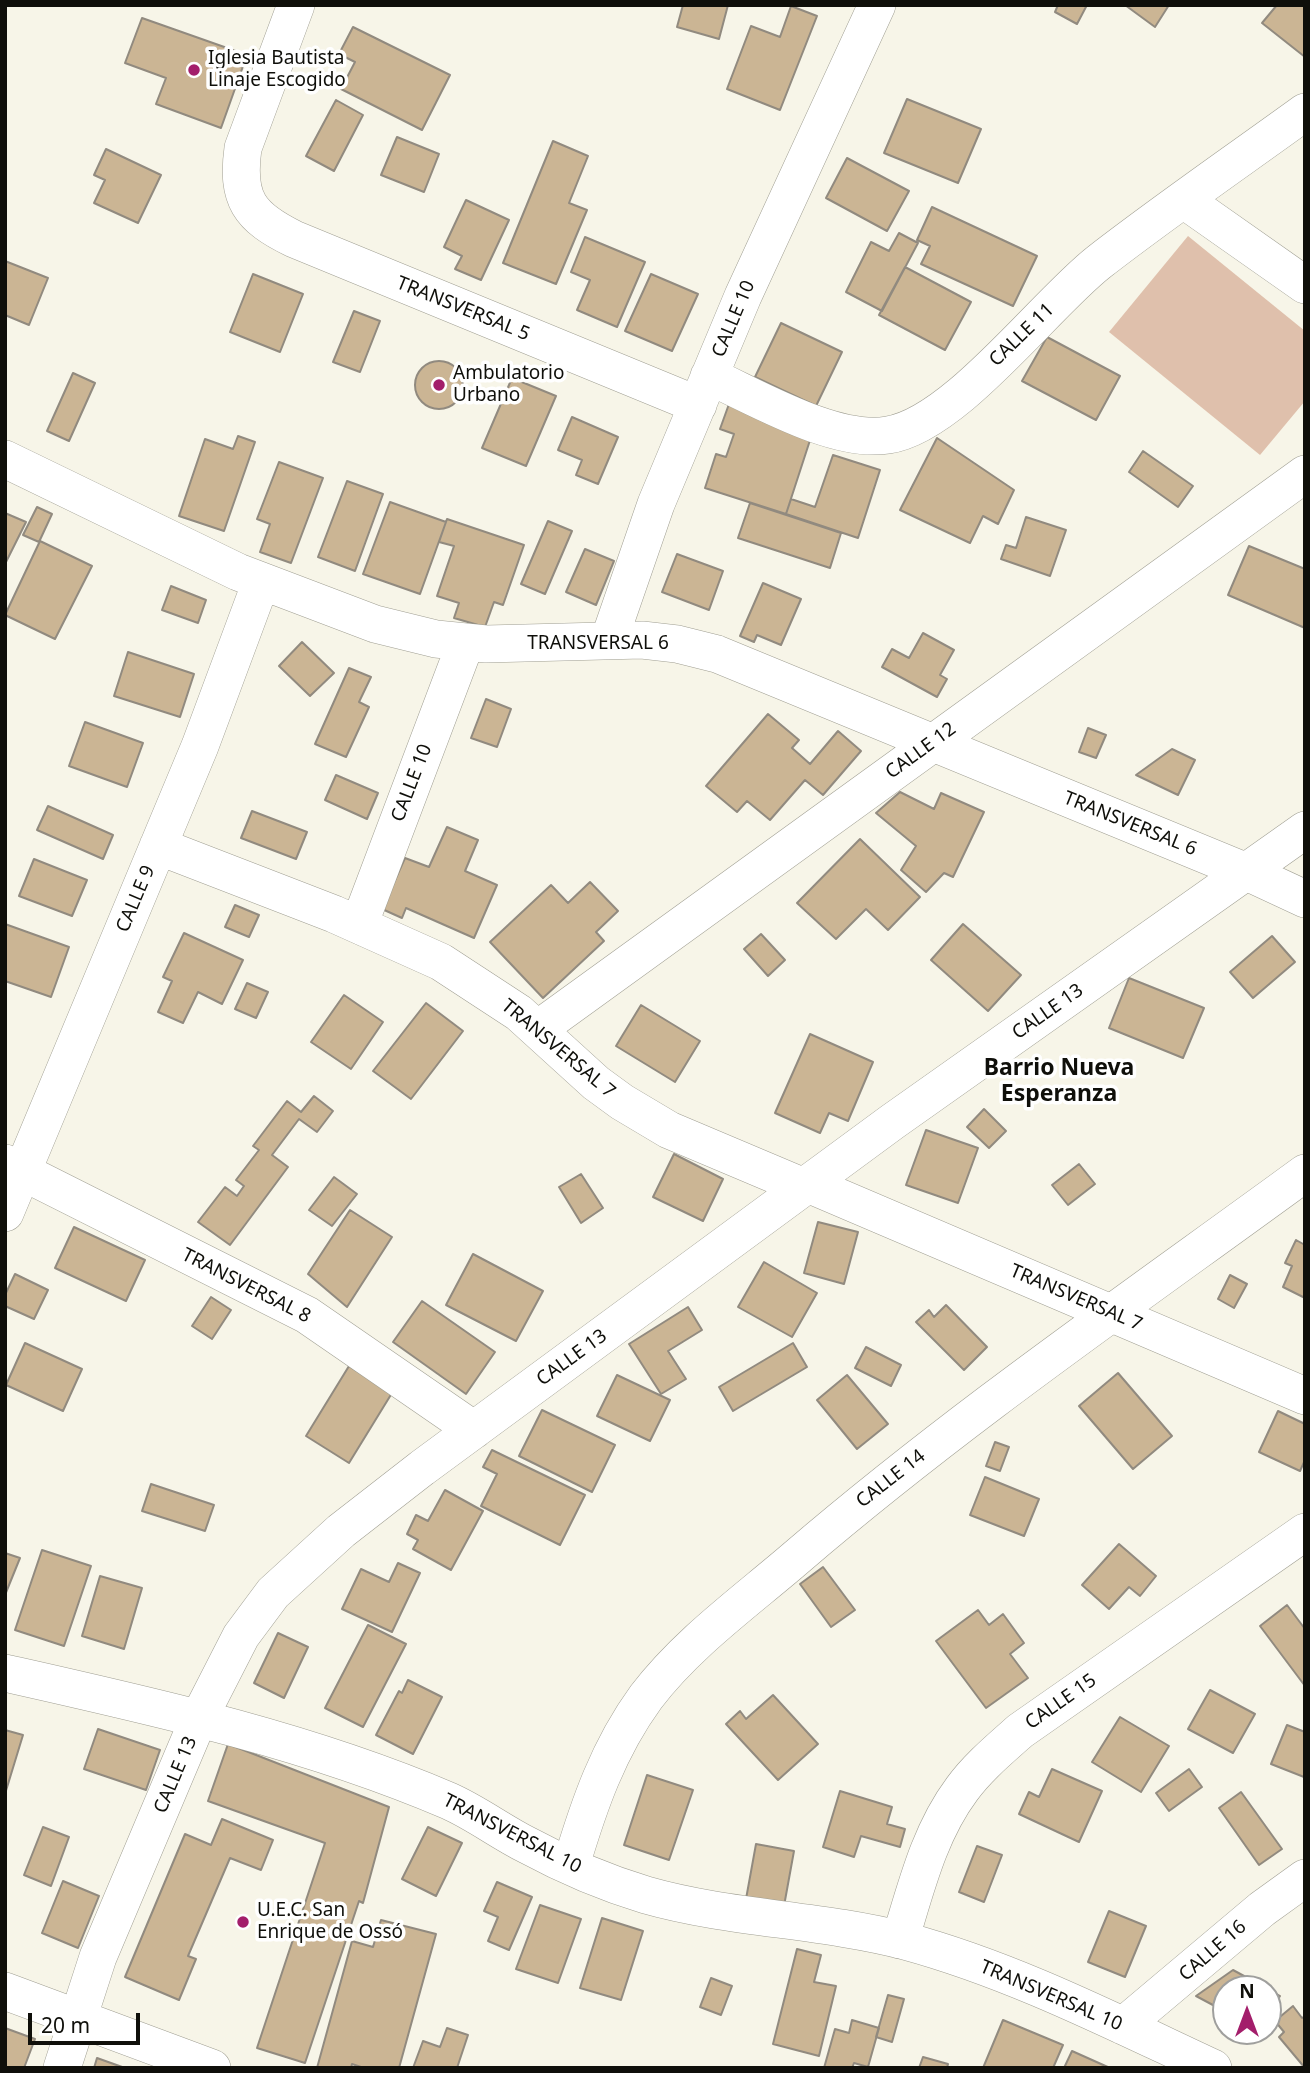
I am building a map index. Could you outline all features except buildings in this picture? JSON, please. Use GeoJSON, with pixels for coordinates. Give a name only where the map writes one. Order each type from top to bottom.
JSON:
{"type":"FeatureCollection","features":[{"type":"Feature","properties":{"kind":"street","name":"TRANSVERSAL 5"},"geometry":{"type":"LineString","coordinates":[[296,5],[243,148],[240,173],[243,194],[251,211],[272,228],[294,239],[703,391]]}},
{"type":"Feature","properties":{"kind":"street","name":"CALLE 10"},"geometry":{"type":"LineString","coordinates":[[609,640],[656,504],[703,391],[877,5]]}},
{"type":"Feature","properties":{"kind":"street","name":"CALLE 11"},"geometry":{"type":"LineString","coordinates":[[703,391],[845,433],[891,435],[918,424],[953,403],[1097,264],[1305,112]]}},
{"type":"Feature","properties":{"kind":"street"},"geometry":{"type":"LineString","coordinates":[[1184,200],[1305,285]]}},
{"type":"Feature","properties":{"kind":"street","name":"TRANSVERSAL 6"},"geometry":{"type":"LineString","coordinates":[[5,458],[261,582],[374,624],[436,639],[466,642],[537,644],[609,640],[677,644],[717,654],[1247,872],[1305,899]]}},
{"type":"Feature","properties":{"kind":"street","name":"CALLE 12"},"geometry":{"type":"LineString","coordinates":[[538,1029],[1305,474]]}},
{"type":"Feature","properties":{"kind":"street","name":"CALLE 9"},"geometry":{"type":"LineString","coordinates":[[5,1213],[14,1167],[158,846],[200,746],[261,582]]}},
{"type":"Feature","properties":{"kind":"street","name":"CALLE 10"},"geometry":{"type":"LineString","coordinates":[[359,925],[466,642]]}},
{"type":"Feature","properties":{"kind":"street","name":"CALLE 13"},"geometry":{"type":"LineString","coordinates":[[62,2068],[98,1957],[200,1718],[241,1636],[274,1593],[341,1531],[474,1430],[806,1185],[1305,830]]}},
{"type":"Feature","properties":{"kind":"street","name":"TRANSVERSAL 7"},"geometry":{"type":"LineString","coordinates":[[158,846],[359,925],[441,962],[538,1029],[596,1083],[669,1130],[806,1185],[1305,1396]]}},
{"type":"Feature","properties":{"kind":"street","name":"TRANSVERSAL 8"},"geometry":{"type":"LineString","coordinates":[[14,1167],[307,1315],[474,1430]]}},
{"type":"Feature","properties":{"kind":"street","name":"CALLE 14"},"geometry":{"type":"LineString","coordinates":[[571,1865],[593,1792],[616,1743],[647,1696],[688,1651],[865,1498],[1305,1173]]}},
{"type":"Feature","properties":{"kind":"street","name":"CALLE 15"},"geometry":{"type":"LineString","coordinates":[[900,1940],[937,1829],[962,1788],[987,1761],[1020,1731],[1305,1532]]}},
{"type":"Feature","properties":{"kind":"street","name":"TRANSVERSAL 10"},"geometry":{"type":"LineString","coordinates":[[5,1673],[200,1718],[330,1755],[452,1802],[528,1846],[644,1894],[717,1912],[900,1940],[961,1957],[1123,2026],[1213,2068]]}},
{"type":"Feature","properties":{"kind":"street","name":"CALLE 16"},"geometry":{"type":"LineString","coordinates":[[1123,2026],[1262,1909],[1305,1878]]}},
{"type":"Feature","properties":{"kind":"street"},"geometry":{"type":"LineString","coordinates":[[5,1991],[212,2068]]}},
{"type":"Feature","properties":{"kind":"shaded area"},"geometry":{"type":"Polygon","coordinates":[[[1188,236],[1305,331],[1305,401],[1260,455],[1109,332],[1188,236]]]}},
{"type":"Feature","properties":{"kind":"place","name":"Iglesia Bautista Linaje Escogido"},"geometry":{"type":"Point","coordinates":[194,70]}},
{"type":"Feature","properties":{"kind":"place","name":"Ambulatorio Urbano"},"geometry":{"type":"Point","coordinates":[439,385]}},
{"type":"Feature","properties":{"kind":"place","name":"U.E.C. San Enrique de Ossó"},"geometry":{"type":"Point","coordinates":[243,1922]}},
{"type":"Feature","properties":{"kind":"district","name":"Barrio Nueva Esperanza"},"geometry":{"type":"Point","coordinates":[1059,1081]}}]}
